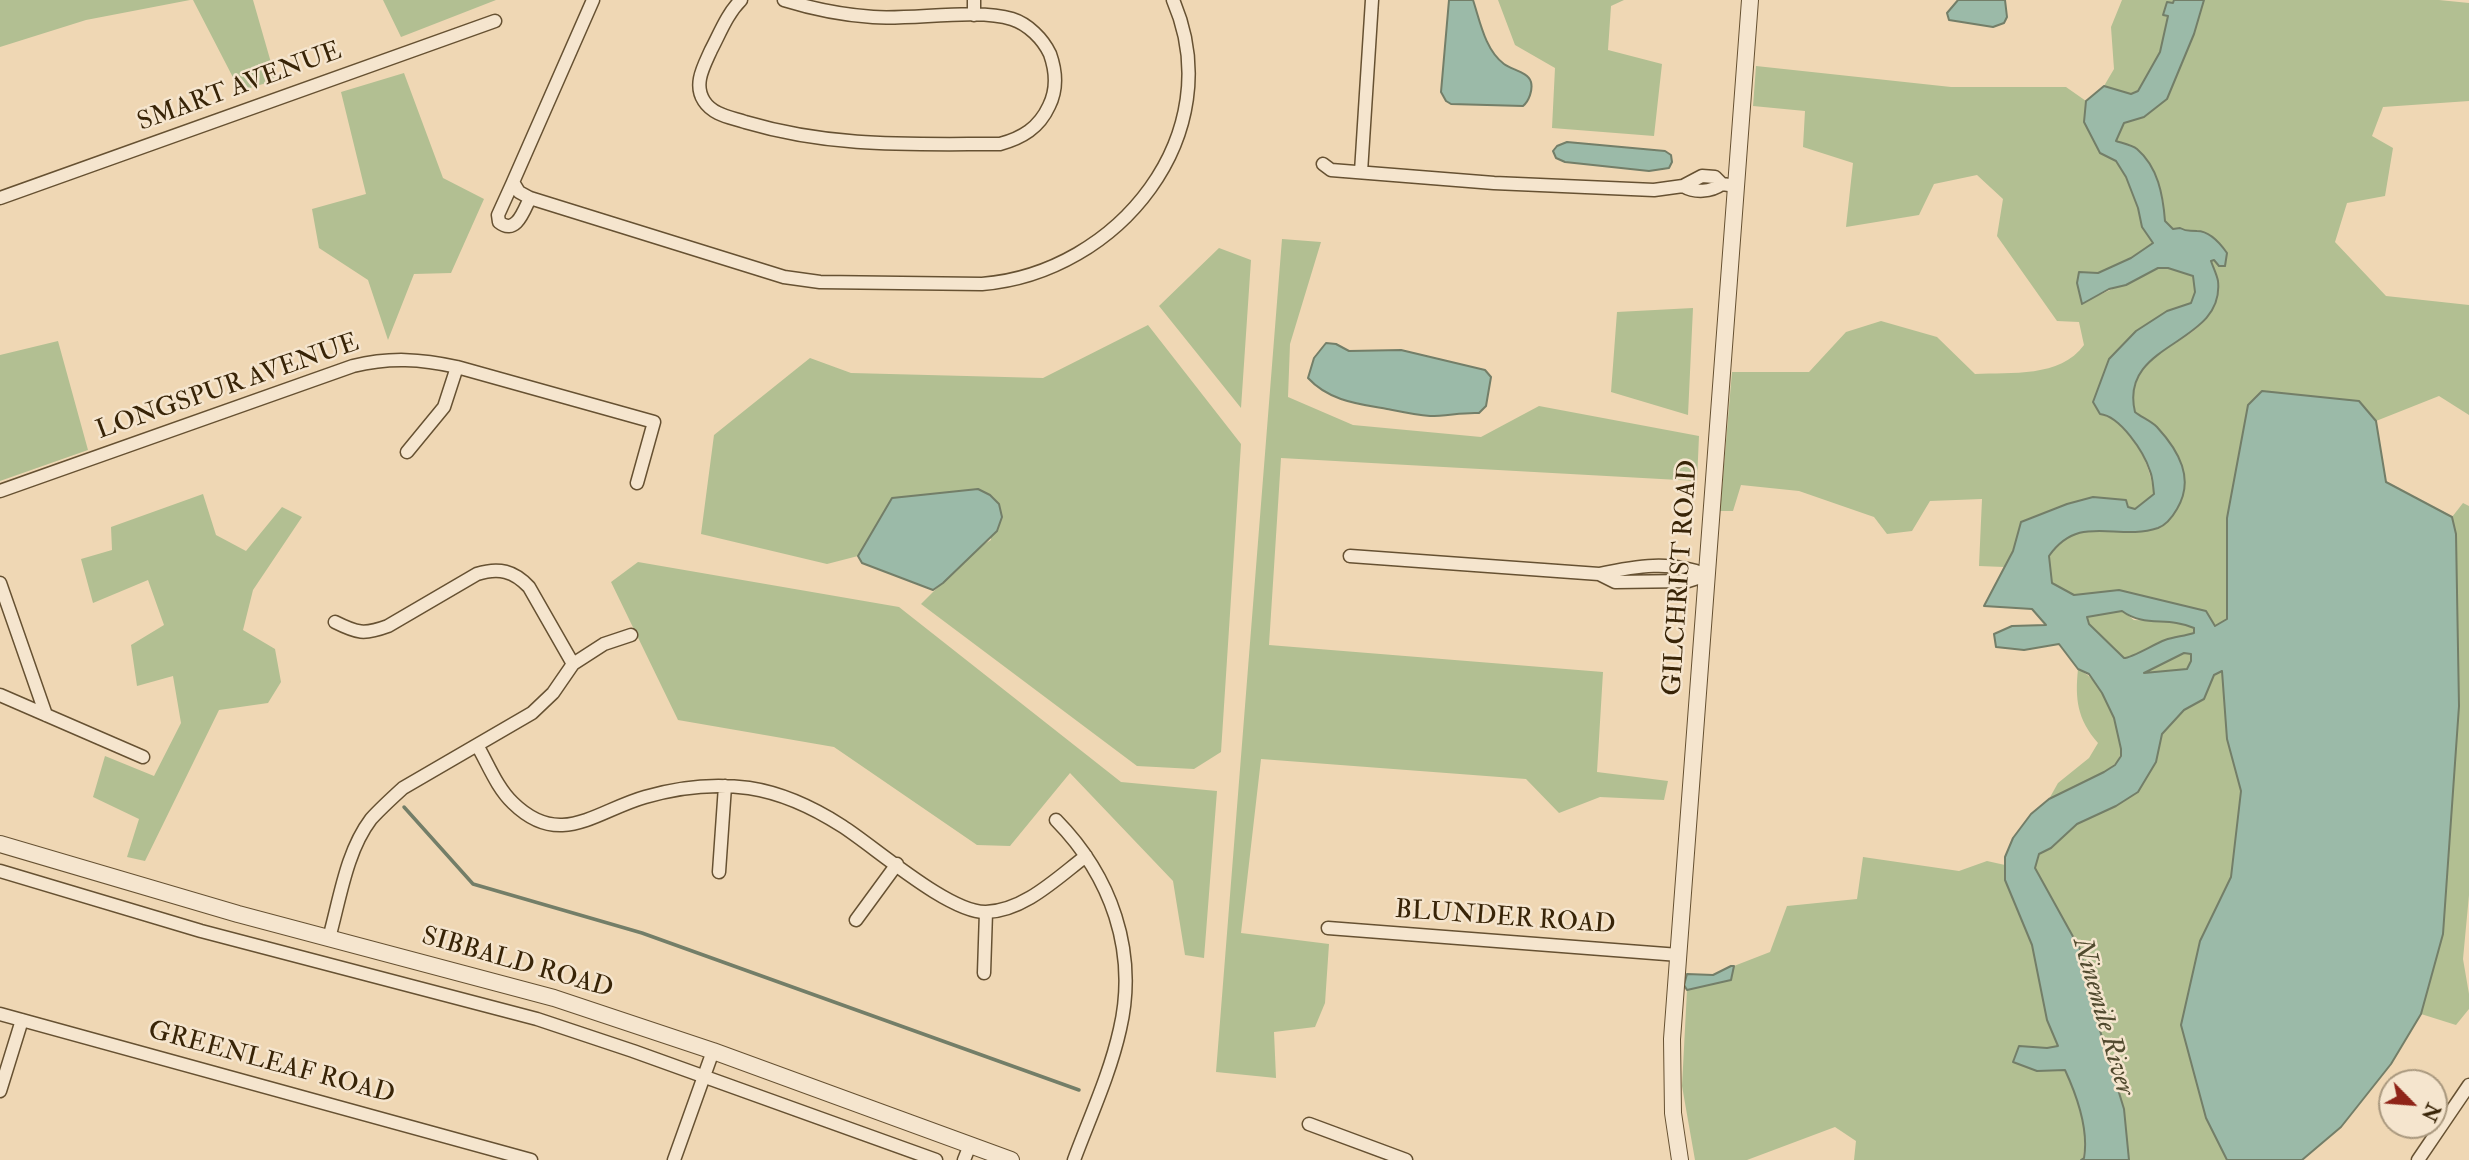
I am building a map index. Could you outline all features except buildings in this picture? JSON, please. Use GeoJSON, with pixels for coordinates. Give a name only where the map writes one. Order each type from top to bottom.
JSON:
{"type":"FeatureCollection","features":[{"type":"Feature","properties":{"kind":"street"},"geometry":{"type":"LineString","coordinates":[[593,0],[521,190],[762,271],[820,282],[969,284],[1004,282],[1041,271],[1095,242],[1119,225],[1144,197],[1160,174],[1177,137],[1187,96],[1188,75],[1182,29],[1173,0]]}},
{"type":"Feature","properties":{"kind":"street"},"geometry":{"type":"LineString","coordinates":[[741,0],[727,19],[699,80],[702,99],[709,108],[719,114],[771,129],[838,141],[877,145],[1000,144],[1030,132],[1050,105],[1055,75],[1047,48],[1028,27],[1015,20],[974,15],[874,17],[842,14],[784,0]]}},
{"type":"Feature","properties":{"kind":"street"},"geometry":{"type":"LineString","coordinates":[[974,0],[974,15]]}},
{"type":"Feature","properties":{"kind":"street"},"geometry":{"type":"LineString","coordinates":[[1361,172],[1373,0]]}},
{"type":"Feature","properties":{"kind":"street","name":"GILCHRIST ROAD"},"geometry":{"type":"LineString","coordinates":[[1680,1160],[1671,1083],[1707,575],[1729,185],[1750,0]]}},
{"type":"Feature","properties":{"kind":"street","name":"SMART AVENUE"},"geometry":{"type":"LineString","coordinates":[[0,198],[495,21]]}},
{"type":"Feature","properties":{"kind":"street"},"geometry":{"type":"LineString","coordinates":[[1323,164],[1331,170],[1494,183],[1654,190],[1683,186],[1702,176],[1715,177],[1729,185]]}},
{"type":"Feature","properties":{"kind":"street","name":"LONGSPUR AVENUE"},"geometry":{"type":"LineString","coordinates":[[0,492],[354,366],[379,360],[403,359],[457,367],[654,422],[637,483]]}},
{"type":"Feature","properties":{"kind":"street"},"geometry":{"type":"LineString","coordinates":[[407,452],[444,407],[457,367]]}},
{"type":"Feature","properties":{"kind":"street"},"geometry":{"type":"LineString","coordinates":[[1350,556],[1599,574],[1615,582],[1688,581],[1707,575]]}},
{"type":"Feature","properties":{"kind":"street"},"geometry":{"type":"LineString","coordinates":[[335,622],[356,633],[373,632],[477,574],[507,571],[529,587],[573,664]]}},
{"type":"Feature","properties":{"kind":"street"},"geometry":{"type":"LineString","coordinates":[[0,583],[46,715]]}},
{"type":"Feature","properties":{"kind":"street"},"geometry":{"type":"LineString","coordinates":[[329,938],[352,856],[370,820],[403,788],[538,708],[573,664],[604,644],[631,635]]}},
{"type":"Feature","properties":{"kind":"street"},"geometry":{"type":"LineString","coordinates":[[0,695],[143,757]]}},
{"type":"Feature","properties":{"kind":"street"},"geometry":{"type":"LineString","coordinates":[[477,745],[512,802],[538,820],[553,825],[580,824],[622,805],[664,791],[698,786],[752,789],[797,802],[843,827],[956,905],[970,910],[986,912],[1022,902],[1086,856]]}},
{"type":"Feature","properties":{"kind":"street"},"geometry":{"type":"LineString","coordinates":[[719,872],[725,786]]}},
{"type":"Feature","properties":{"kind":"street"},"geometry":{"type":"LineString","coordinates":[[1056,820],[1077,841],[1103,883],[1118,921],[1124,952],[1125,994],[1120,1031],[1074,1160]]}},
{"type":"Feature","properties":{"kind":"street","name":"SIBBALD ROAD"},"geometry":{"type":"LineString","coordinates":[[0,844],[237,914],[541,994],[713,1051],[967,1152],[1011,1160]]}},
{"type":"Feature","properties":{"kind":"street"},"geometry":{"type":"LineString","coordinates":[[856,920],[897,864]]}},
{"type":"Feature","properties":{"kind":"street"},"geometry":{"type":"LineString","coordinates":[[0,871],[201,931],[537,1019],[936,1160]]}},
{"type":"Feature","properties":{"kind":"street"},"geometry":{"type":"LineString","coordinates":[[984,973],[986,912]]}},
{"type":"Feature","properties":{"kind":"street","name":"BLUNDER ROAD"},"geometry":{"type":"LineString","coordinates":[[1328,928],[1679,955]]}},
{"type":"Feature","properties":{"kind":"street","name":"GREENLEAF ROAD"},"geometry":{"type":"LineString","coordinates":[[0,1014],[530,1160]]}},
{"type":"Feature","properties":{"kind":"street"},"geometry":{"type":"LineString","coordinates":[[0,1091],[22,1020]]}},
{"type":"Feature","properties":{"kind":"street"},"geometry":{"type":"LineString","coordinates":[[674,1160],[713,1051]]}},
{"type":"Feature","properties":{"kind":"street"},"geometry":{"type":"LineString","coordinates":[[2418,1160],[2469,1086]]}},
{"type":"Feature","properties":{"kind":"street"},"geometry":{"type":"LineString","coordinates":[[1309,1124],[1406,1160]]}},
{"type":"Feature","properties":{"kind":"shaded area"},"geometry":{"type":"Polygon","coordinates":[[[0,0],[190,0],[86,20],[0,47],[0,0]]]}},
{"type":"Feature","properties":{"kind":"shaded area"},"geometry":{"type":"Polygon","coordinates":[[[193,0],[253,0],[276,80],[240,91],[193,0]]]}},
{"type":"Feature","properties":{"kind":"shaded area"},"geometry":{"type":"Polygon","coordinates":[[[383,0],[496,0],[401,37],[383,0]]]}},
{"type":"Feature","properties":{"kind":"shaded area"},"geometry":{"type":"Polygon","coordinates":[[[1449,0],[1473,0],[1492,51],[1504,64],[1529,79],[1531,92],[1523,106],[1451,104],[1446,101],[1441,92],[1449,0]]]}},
{"type":"Feature","properties":{"kind":"shaded area"},"geometry":{"type":"Polygon","coordinates":[[[1498,0],[1624,0],[1611,6],[1608,50],[1662,64],[1654,136],[1552,128],[1555,68],[1515,45],[1498,0]]]}},
{"type":"Feature","properties":{"kind":"shaded area"},"geometry":{"type":"Polygon","coordinates":[[[1958,0],[2005,0],[2007,17],[2004,23],[1993,27],[1949,20],[1947,13],[1958,0]]]}},
{"type":"Feature","properties":{"kind":"shaded area"},"geometry":{"type":"Polygon","coordinates":[[[2122,0],[2174,0],[2173,3],[2168,2],[2164,15],[2168,15],[2160,52],[2138,91],[2131,94],[2104,86],[2114,69],[2111,27],[2122,0]]]}},
{"type":"Feature","properties":{"kind":"shaded area"},"geometry":{"type":"Polygon","coordinates":[[[2204,0],[2439,0],[2469,3],[2469,101],[2383,107],[2372,136],[2393,148],[2385,196],[2347,203],[2335,242],[2386,296],[2469,305],[2469,415],[2439,396],[2376,421],[2359,401],[2227,518],[2227,619],[2215,626],[2206,611],[2119,590],[2074,595],[2052,583],[2049,556],[2075,534],[2093,530],[2131,531],[2160,528],[2155,425],[2135,412],[2134,386],[2144,368],[2160,353],[2197,328],[2211,312],[2216,291],[2210,261],[2214,259],[2225,266],[2187,232],[2180,228],[2173,229],[2164,221],[2163,198],[2136,148],[2116,141],[2124,123],[2144,117],[2194,34],[2204,0]]]}},
{"type":"Feature","properties":{"kind":"shaded area"},"geometry":{"type":"Polygon","coordinates":[[[2204,0],[2194,34],[2167,99],[2144,117],[2124,123],[2116,141],[2137,149],[2150,164],[2161,192],[2165,221],[2173,229],[2180,228],[2210,235],[2227,253],[2225,266],[2211,261],[2218,281],[2216,302],[2206,319],[2156,356],[2142,371],[2134,389],[2135,412],[2157,427],[2172,446],[2182,466],[2185,487],[2175,512],[2158,528],[2128,532],[2086,531],[2061,543],[2049,556],[2052,583],[2074,595],[2119,590],[2206,611],[2215,626],[2227,619],[2227,518],[2248,405],[2262,391],[2359,401],[2376,421],[2386,482],[2452,517],[2456,534],[2459,706],[2443,934],[2421,1014],[2391,1064],[2387,1069],[2378,1069],[2378,1080],[2341,1127],[2302,1160],[2227,1160],[2206,1118],[2181,1025],[2200,941],[2231,877],[2241,791],[2227,739],[2222,671],[2214,675],[2204,699],[2184,710],[2162,734],[2156,762],[2138,792],[2116,806],[2077,824],[2051,848],[2039,854],[2035,868],[2081,951],[2090,998],[2124,1109],[2129,1160],[2081,1160],[2084,1158],[2085,1147],[2083,1124],[2078,1102],[2065,1070],[2037,1071],[2013,1062],[2019,1046],[2058,1046],[2047,1020],[2032,945],[2005,880],[2005,857],[2013,838],[2031,814],[2049,799],[2115,765],[2121,756],[2121,749],[2114,718],[2102,693],[2089,674],[2078,669],[2059,644],[2024,650],[1996,647],[1994,634],[2012,626],[2046,625],[2032,609],[1984,606],[2013,551],[2021,522],[2093,497],[2126,500],[2128,507],[2135,509],[2154,494],[2151,474],[2137,445],[2115,421],[2100,414],[2093,402],[2109,359],[2136,331],[2167,311],[2191,303],[2195,292],[2193,276],[2168,268],[2158,268],[2082,304],[2077,283],[2079,272],[2098,273],[2131,258],[2153,243],[2142,227],[2126,177],[2116,161],[2100,153],[2084,122],[2086,101],[2104,86],[2131,94],[2138,91],[2160,52],[2168,16],[2163,15],[2167,2],[2204,0]],[[2122,611],[2087,617],[2089,624],[2124,658],[2165,640],[2194,633],[2194,628],[2184,625],[2131,616],[2122,611]],[[2184,653],[2144,673],[2187,669],[2191,654],[2184,653]]]}},
{"type":"Feature","properties":{"kind":"shaded area"},"geometry":{"type":"Polygon","coordinates":[[[1756,66],[1951,87],[2066,87],[2086,101],[2084,122],[2100,153],[2116,161],[2126,177],[2142,227],[2153,243],[2131,258],[2098,273],[2082,303],[2158,268],[2168,267],[2193,276],[2195,292],[2191,303],[2167,311],[2093,402],[2126,431],[2134,442],[2147,465],[2154,494],[2135,509],[2128,507],[2021,522],[2013,551],[2004,567],[1979,566],[1982,499],[1930,501],[1912,531],[1887,534],[1874,517],[1799,491],[1741,485],[1733,511],[1720,511],[1732,372],[1809,372],[1846,332],[1881,321],[1937,337],[1975,374],[2019,373],[2048,368],[2074,356],[2084,345],[2079,322],[2057,321],[1997,236],[2003,199],[1977,175],[1934,184],[1919,215],[1846,227],[1853,163],[1803,147],[1805,111],[1753,106],[1756,66]]]}},
{"type":"Feature","properties":{"kind":"shaded area"},"geometry":{"type":"Polygon","coordinates":[[[404,73],[443,178],[484,199],[451,273],[414,274],[388,340],[368,280],[319,248],[312,209],[366,194],[341,92],[404,73]]]}},
{"type":"Feature","properties":{"kind":"shaded area"},"geometry":{"type":"Polygon","coordinates":[[[1567,142],[1665,151],[1671,155],[1672,162],[1669,168],[1649,171],[1565,162],[1556,158],[1553,151],[1567,142]]]}},
{"type":"Feature","properties":{"kind":"shaded area"},"geometry":{"type":"Polygon","coordinates":[[[1282,239],[1321,242],[1290,344],[1288,397],[1353,425],[1481,437],[1539,406],[1699,436],[1697,481],[1281,458],[1269,645],[1603,672],[1597,772],[1668,781],[1664,800],[1600,797],[1559,813],[1526,779],[1261,759],[1241,933],[1329,944],[1325,1003],[1315,1027],[1274,1032],[1276,1078],[1216,1072],[1282,239]]]}},
{"type":"Feature","properties":{"kind":"shaded area"},"geometry":{"type":"Polygon","coordinates":[[[1219,248],[1251,260],[1241,408],[1159,306],[1219,248]]]}},
{"type":"Feature","properties":{"kind":"shaded area"},"geometry":{"type":"Polygon","coordinates":[[[1693,308],[1688,415],[1611,392],[1617,312],[1693,308]]]}},
{"type":"Feature","properties":{"kind":"shaded area"},"geometry":{"type":"Polygon","coordinates":[[[1148,325],[1241,444],[1221,752],[1194,769],[1137,766],[921,604],[976,549],[991,540],[990,495],[978,489],[892,498],[858,556],[827,564],[701,534],[714,435],[810,358],[851,373],[1043,378],[1148,325]]]}},
{"type":"Feature","properties":{"kind":"shaded area"},"geometry":{"type":"Polygon","coordinates":[[[58,341],[88,450],[0,481],[0,355],[58,341]]]}},
{"type":"Feature","properties":{"kind":"shaded area"},"geometry":{"type":"Polygon","coordinates":[[[1326,343],[1336,344],[1349,351],[1401,350],[1485,370],[1491,377],[1486,406],[1479,413],[1430,416],[1335,397],[1308,378],[1314,358],[1326,343]]]}},
{"type":"Feature","properties":{"kind":"shaded area"},"geometry":{"type":"Polygon","coordinates":[[[978,489],[999,504],[1002,517],[997,531],[933,590],[862,563],[858,556],[892,498],[978,489]]]}},
{"type":"Feature","properties":{"kind":"shaded area"},"geometry":{"type":"Polygon","coordinates":[[[203,494],[216,535],[246,551],[282,507],[302,517],[253,590],[243,630],[275,649],[281,682],[268,703],[219,710],[145,861],[127,857],[139,819],[93,797],[105,756],[154,776],[181,723],[173,676],[137,686],[131,645],[164,625],[148,580],[93,603],[81,559],[112,550],[111,527],[203,494]]]}},
{"type":"Feature","properties":{"kind":"shaded area"},"geometry":{"type":"Polygon","coordinates":[[[2463,503],[2469,506],[2469,895],[2463,959],[2469,1009],[2456,1025],[2421,1014],[2443,934],[2459,706],[2456,535],[2452,517],[2463,503]]]}},
{"type":"Feature","properties":{"kind":"shaded area"},"geometry":{"type":"Polygon","coordinates":[[[638,562],[899,607],[1121,782],[1217,791],[1204,958],[1185,955],[1173,881],[1070,773],[1010,846],[977,845],[834,747],[678,720],[611,582],[638,562]]]}},
{"type":"Feature","properties":{"kind":"shaded area"},"geometry":{"type":"Polygon","coordinates":[[[2122,611],[2134,620],[2179,622],[2194,628],[2194,634],[2165,640],[2124,658],[2089,624],[2087,617],[2122,611]]]}},
{"type":"Feature","properties":{"kind":"shaded area"},"geometry":{"type":"Polygon","coordinates":[[[2185,653],[2191,654],[2187,669],[2142,673],[2185,653]]]}},
{"type":"Feature","properties":{"kind":"shaded area"},"geometry":{"type":"Polygon","coordinates":[[[2078,669],[2094,681],[2105,698],[2118,728],[2121,753],[2107,770],[2049,799],[2058,783],[2089,758],[2098,743],[2086,726],[2079,708],[2078,669]]]}},
{"type":"Feature","properties":{"kind":"shaded area"},"geometry":{"type":"Polygon","coordinates":[[[2222,670],[2227,739],[2241,791],[2231,877],[2200,941],[2206,1118],[2227,1160],[2129,1160],[2124,1109],[2090,998],[2081,951],[2035,869],[2039,854],[2051,848],[2077,824],[2116,806],[2138,792],[2156,762],[2162,734],[2184,710],[2204,699],[2214,675],[2222,670]]]}},
{"type":"Feature","properties":{"kind":"shaded area"},"geometry":{"type":"Polygon","coordinates":[[[1863,857],[1959,871],[1987,861],[2005,865],[2005,880],[2032,945],[2047,1020],[2058,1046],[2019,1046],[2037,1071],[2065,1070],[2078,1102],[2083,1124],[2084,1147],[2081,1160],[1854,1160],[1856,1141],[1835,1127],[1747,1160],[1695,1160],[1682,1086],[1687,990],[1731,980],[1734,966],[1770,952],[1787,906],[1857,899],[1863,857]]]}},
{"type":"Feature","properties":{"kind":"shaded area"},"geometry":{"type":"Polygon","coordinates":[[[1734,966],[1731,980],[1687,990],[1684,985],[1687,974],[1713,975],[1734,966]]]}},
{"type":"Feature","properties":{"kind":"waterway"},"geometry":{"type":"LineString","coordinates":[[404,807],[473,884],[642,933],[1079,1090]]}},
{"type":"Feature","properties":{"kind":"water label","name":"Ninemile River"},"geometry":{"type":"Point","coordinates":[2102,1017]}}]}
